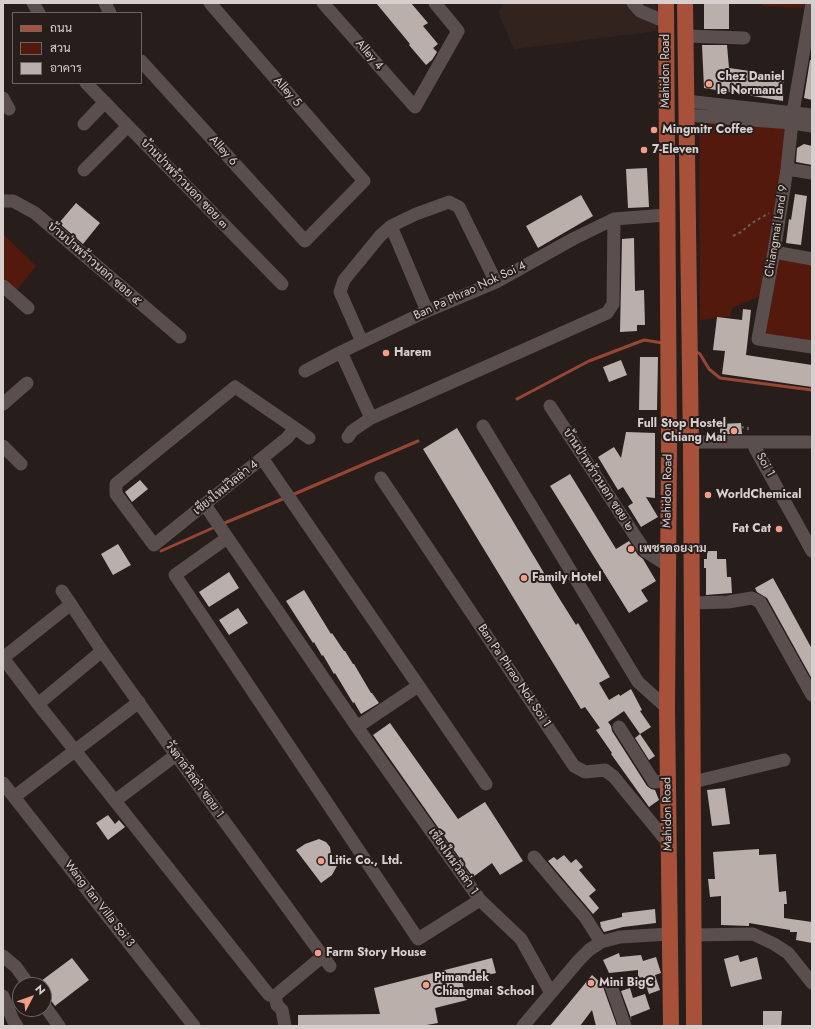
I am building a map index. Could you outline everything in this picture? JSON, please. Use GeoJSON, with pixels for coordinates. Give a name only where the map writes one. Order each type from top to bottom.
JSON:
{"type":"FeatureCollection","features":[{"type":"Feature","properties":{"kind":"main road","name":"Mahidon Road"},"geometry":{"type":"LineString","coordinates":[[666,3],[668,357],[667,708],[671,1026]]}},
{"type":"Feature","properties":{"kind":"main road","name":"Mahidon Road"},"geometry":{"type":"LineString","coordinates":[[685,3],[691,445],[694,1026]]}},
{"type":"Feature","properties":{"kind":"street"},"geometry":{"type":"LineString","coordinates":[[33,3],[38,12]]}},
{"type":"Feature","properties":{"kind":"street"},"geometry":{"type":"LineString","coordinates":[[105,3],[110,12]]}},
{"type":"Feature","properties":{"kind":"street","name":"Alley 5"},"geometry":{"type":"LineString","coordinates":[[210,3],[364,181],[305,241]]}},
{"type":"Feature","properties":{"kind":"street","name":"Alley 4"},"geometry":{"type":"LineString","coordinates":[[323,3],[415,106],[458,30],[435,3]]}},
{"type":"Feature","properties":{"kind":"street"},"geometry":{"type":"LineString","coordinates":[[633,3],[640,11],[666,22]]}},
{"type":"Feature","properties":{"kind":"street","name":"Chiangmai Land 9"},"geometry":{"type":"LineString","coordinates":[[812,3],[807,63],[792,117],[787,169],[781,209],[758,339],[812,348]]}},
{"type":"Feature","properties":{"kind":"street"},"geometry":{"type":"LineString","coordinates":[[686,36],[744,38]]}},
{"type":"Feature","properties":{"kind":"street","name":"Alley 6"},"geometry":{"type":"LineString","coordinates":[[142,62],[305,241]]}},
{"type":"Feature","properties":{"kind":"street","name":"บ้านป่าพร้าวนอก ซอย ๓"},"geometry":{"type":"LineString","coordinates":[[87,84],[282,284]]}},
{"type":"Feature","properties":{"kind":"street"},"geometry":{"type":"LineString","coordinates":[[84,124],[105,102]]}},
{"type":"Feature","properties":{"kind":"street"},"geometry":{"type":"LineString","coordinates":[[686,108],[792,117],[812,114]]}},
{"type":"Feature","properties":{"kind":"street"},"geometry":{"type":"LineString","coordinates":[[792,117],[812,126]]}},
{"type":"Feature","properties":{"kind":"street"},"geometry":{"type":"LineString","coordinates":[[84,170],[128,126]]}},
{"type":"Feature","properties":{"kind":"street"},"geometry":{"type":"LineString","coordinates":[[787,169],[812,173]]}},
{"type":"Feature","properties":{"kind":"street","name":"บ้านป่าพร้าวนอก ซอย ๕"},"geometry":{"type":"LineString","coordinates":[[3,201],[13,201],[35,213],[180,337]]}},
{"type":"Feature","properties":{"kind":"street"},"geometry":{"type":"LineString","coordinates":[[362,342],[340,292],[344,280],[380,236],[391,226],[432,207],[449,202],[459,207],[496,282]]}},
{"type":"Feature","properties":{"kind":"street","name":"Ban Pa Phrao Nok Soi 4"},"geometry":{"type":"LineString","coordinates":[[305,371],[427,311],[496,282],[573,239],[614,219],[666,215]]}},
{"type":"Feature","properties":{"kind":"street"},"geometry":{"type":"LineString","coordinates":[[348,437],[352,431],[371,418],[607,314],[613,304],[614,219]]}},
{"type":"Feature","properties":{"kind":"street"},"geometry":{"type":"LineString","coordinates":[[391,226],[427,311]]}},
{"type":"Feature","properties":{"kind":"street"},"geometry":{"type":"LineString","coordinates":[[774,252],[812,259]]}},
{"type":"Feature","properties":{"kind":"street"},"geometry":{"type":"LineString","coordinates":[[3,286],[28,308]]}},
{"type":"Feature","properties":{"kind":"street"},"geometry":{"type":"LineString","coordinates":[[341,352],[371,418]]}},
{"type":"Feature","properties":{"kind":"street"},"geometry":{"type":"LineString","coordinates":[[3,404],[27,383]]}},
{"type":"Feature","properties":{"kind":"street","name":"เชียงใหม่วิลล่า 4"},"geometry":{"type":"LineString","coordinates":[[235,388],[294,428],[287,438],[154,545],[116,494],[116,484],[235,388]]}},
{"type":"Feature","properties":{"kind":"street","name":"บ้านป่าพร้าวนอก ซอย ๒"},"geometry":{"type":"LineString","coordinates":[[550,406],[645,551],[667,565]]}},
{"type":"Feature","properties":{"kind":"street"},"geometry":{"type":"LineString","coordinates":[[483,426],[638,682],[667,708]]}},
{"type":"Feature","properties":{"kind":"street"},"geometry":{"type":"LineString","coordinates":[[294,428],[309,438]]}},
{"type":"Feature","properties":{"kind":"street"},"geometry":{"type":"LineString","coordinates":[[754,445],[812,442]]}},
{"type":"Feature","properties":{"kind":"street"},"geometry":{"type":"LineString","coordinates":[[691,445],[812,447]]}},
{"type":"Feature","properties":{"kind":"street","name":"Soi 1"},"geometry":{"type":"LineString","coordinates":[[754,445],[812,551]]}},
{"type":"Feature","properties":{"kind":"street"},"geometry":{"type":"LineString","coordinates":[[3,446],[21,464]]}},
{"type":"Feature","properties":{"kind":"street"},"geometry":{"type":"LineString","coordinates":[[262,458],[486,784]]}},
{"type":"Feature","properties":{"kind":"street","name":"Ban Pa Phrao Nok Soi 1"},"geometry":{"type":"LineString","coordinates":[[381,478],[574,766],[585,772],[605,770],[614,777],[668,844]]}},
{"type":"Feature","properties":{"kind":"street","name":"เชียงใหม่วิลล่า 1"},"geometry":{"type":"LineString","coordinates":[[205,505],[357,727],[480,900],[521,939],[551,993]]}},
{"type":"Feature","properties":{"kind":"street"},"geometry":{"type":"LineString","coordinates":[[222,530],[174,575],[418,940],[480,900]]}},
{"type":"Feature","properties":{"kind":"street","name":"วังตาลวิลล่า ซอย 1"},"geometry":{"type":"LineString","coordinates":[[62,591],[102,651],[176,755],[327,961],[274,999]]}},
{"type":"Feature","properties":{"kind":"street"},"geometry":{"type":"LineString","coordinates":[[691,603],[728,602],[752,598],[760,602],[812,696]]}},
{"type":"Feature","properties":{"kind":"street"},"geometry":{"type":"LineString","coordinates":[[71,604],[3,658],[38,704],[274,999],[282,1010],[285,1026]]}},
{"type":"Feature","properties":{"kind":"street"},"geometry":{"type":"LineString","coordinates":[[38,704],[102,651]]}},
{"type":"Feature","properties":{"kind":"street"},"geometry":{"type":"LineString","coordinates":[[357,727],[418,686]]}},
{"type":"Feature","properties":{"kind":"street"},"geometry":{"type":"LineString","coordinates":[[14,797],[139,702]]}},
{"type":"Feature","properties":{"kind":"street"},"geometry":{"type":"LineString","coordinates":[[619,727],[654,782],[668,782]]}},
{"type":"Feature","properties":{"kind":"street"},"geometry":{"type":"LineString","coordinates":[[116,800],[176,755]]}},
{"type":"Feature","properties":{"kind":"street"},"geometry":{"type":"LineString","coordinates":[[693,782],[784,760]]}},
{"type":"Feature","properties":{"kind":"street","name":"Wang Tan Villa Soi 3"},"geometry":{"type":"LineString","coordinates":[[3,783],[194,1026]]}},
{"type":"Feature","properties":{"kind":"street"},"geometry":{"type":"LineString","coordinates":[[534,857],[585,916],[601,942]]}},
{"type":"Feature","properties":{"kind":"street"},"geometry":{"type":"LineString","coordinates":[[523,1026],[579,960],[589,950],[601,942],[620,937],[670,934]]}},
{"type":"Feature","properties":{"kind":"street"},"geometry":{"type":"LineString","coordinates":[[694,935],[753,934],[774,944],[788,953],[812,983]]}},
{"type":"Feature","properties":{"kind":"street"},"geometry":{"type":"LineString","coordinates":[[3,956],[16,967],[23,977]]}},
{"type":"Feature","properties":{"kind":"street"},"geometry":{"type":"LineString","coordinates":[[610,984],[625,1026]]}},
{"type":"Feature","properties":{"kind":"street"},"geometry":{"type":"LineString","coordinates":[[3,996],[17,1026]]}},
{"type":"Feature","properties":{"kind":"street"},"geometry":{"type":"LineString","coordinates":[[274,999],[276,1026]]}},
{"type":"Feature","properties":{"kind":"street"},"geometry":{"type":"LineString","coordinates":[[52,1016],[59,1026]]}},
{"type":"Feature","properties":{"kind":"path"},"geometry":{"type":"LineString","coordinates":[[733,236],[766,214],[781,209]]}},
{"type":"Feature","properties":{"kind":"shaded area"},"geometry":{"type":"Polygon","coordinates":[[[503,3],[656,3],[657,31],[514,49],[498,12],[503,3]]]}},
{"type":"Feature","properties":{"kind":"green space"},"geometry":{"type":"Polygon","coordinates":[[[762,3],[805,3],[804,8],[762,6],[762,3]]]}},
{"type":"Feature","properties":{"kind":"green space"},"geometry":{"type":"Polygon","coordinates":[[[699,122],[787,127],[770,250],[760,296],[732,308],[730,316],[700,320],[699,122]]]}},
{"type":"Feature","properties":{"kind":"green space"},"geometry":{"type":"Polygon","coordinates":[[[3,234],[36,266],[16,291],[3,280],[3,234]]]}},
{"type":"Feature","properties":{"kind":"green space"},"geometry":{"type":"Polygon","coordinates":[[[776,257],[812,265],[812,341],[762,336],[776,257]]]}},
{"type":"Feature","properties":{"kind":"building"},"geometry":{"type":"Polygon","coordinates":[[[376,3],[411,3],[428,23],[423,26],[438,44],[433,48],[437,52],[432,60],[426,65],[376,3]]]}},
{"type":"Feature","properties":{"kind":"building"},"geometry":{"type":"Polygon","coordinates":[[[704,3],[729,3],[729,29],[704,29],[704,3]]]}},
{"type":"Feature","properties":{"kind":"building"},"geometry":{"type":"Polygon","coordinates":[[[702,45],[727,45],[729,68],[784,76],[783,101],[704,88],[702,45]]]}},
{"type":"Feature","properties":{"kind":"building"},"geometry":{"type":"Polygon","coordinates":[[[810,60],[812,60],[812,100],[804,98],[810,60]]]}},
{"type":"Feature","properties":{"kind":"building"},"geometry":{"type":"Polygon","coordinates":[[[804,144],[812,146],[812,165],[796,162],[797,148],[804,144]]]}},
{"type":"Feature","properties":{"kind":"building"},"geometry":{"type":"Polygon","coordinates":[[[647,168],[649,207],[628,208],[626,169],[647,168]]]}},
{"type":"Feature","properties":{"kind":"building"},"geometry":{"type":"Polygon","coordinates":[[[795,194],[807,196],[801,245],[786,243],[789,219],[791,220],[795,194]]]}},
{"type":"Feature","properties":{"kind":"building"},"geometry":{"type":"Polygon","coordinates":[[[581,195],[593,216],[538,248],[526,226],[581,195]]]}},
{"type":"Feature","properties":{"kind":"building"},"geometry":{"type":"Polygon","coordinates":[[[76,203],[100,223],[83,244],[59,223],[76,203]]]}},
{"type":"Feature","properties":{"kind":"building"},"geometry":{"type":"Polygon","coordinates":[[[634,238],[635,291],[644,290],[645,325],[637,325],[637,331],[620,332],[622,239],[634,238]]]}},
{"type":"Feature","properties":{"kind":"building"},"geometry":{"type":"Polygon","coordinates":[[[743,309],[751,310],[746,355],[812,365],[812,387],[722,374],[725,351],[713,350],[717,317],[742,320],[743,309]]]}},
{"type":"Feature","properties":{"kind":"building"},"geometry":{"type":"Polygon","coordinates":[[[640,357],[658,357],[657,410],[639,410],[640,357]]]}},
{"type":"Feature","properties":{"kind":"building"},"geometry":{"type":"Polygon","coordinates":[[[621,360],[627,375],[609,382],[603,367],[621,360]]]}},
{"type":"Feature","properties":{"kind":"building"},"geometry":{"type":"Polygon","coordinates":[[[741,423],[742,434],[720,434],[720,424],[741,423]]]}},
{"type":"Feature","properties":{"kind":"building"},"geometry":{"type":"Polygon","coordinates":[[[457,428],[559,598],[576,625],[578,623],[610,677],[599,683],[609,700],[619,694],[620,696],[631,689],[642,710],[640,711],[651,727],[640,734],[624,711],[608,722],[612,731],[647,786],[655,790],[659,800],[649,807],[611,754],[612,753],[596,730],[600,728],[585,707],[581,709],[423,449],[457,428]]]}},
{"type":"Feature","properties":{"kind":"building"},"geometry":{"type":"Polygon","coordinates":[[[626,432],[655,433],[655,498],[646,497],[658,517],[641,527],[628,506],[633,503],[623,487],[618,490],[598,457],[614,447],[621,458],[626,432]]]}},
{"type":"Feature","properties":{"kind":"building"},"geometry":{"type":"Polygon","coordinates":[[[570,474],[616,549],[629,541],[638,555],[643,559],[656,581],[641,590],[648,601],[629,613],[550,486],[570,474]]]}},
{"type":"Feature","properties":{"kind":"building"},"geometry":{"type":"Polygon","coordinates":[[[140,480],[148,489],[132,502],[125,492],[140,480]]]}},
{"type":"Feature","properties":{"kind":"building"},"geometry":{"type":"Polygon","coordinates":[[[118,544],[131,565],[113,575],[101,554],[118,544]]]}},
{"type":"Feature","properties":{"kind":"building"},"geometry":{"type":"Polygon","coordinates":[[[707,551],[717,551],[717,559],[726,559],[727,577],[731,577],[732,593],[706,595],[706,568],[704,568],[704,559],[707,559],[707,551]]]}},
{"type":"Feature","properties":{"kind":"building"},"geometry":{"type":"Polygon","coordinates":[[[229,572],[239,588],[209,607],[199,592],[229,572]]]}},
{"type":"Feature","properties":{"kind":"building"},"geometry":{"type":"Polygon","coordinates":[[[773,578],[812,649],[812,679],[767,598],[757,592],[755,588],[773,578]]]}},
{"type":"Feature","properties":{"kind":"building"},"geometry":{"type":"Polygon","coordinates":[[[304,590],[331,634],[332,633],[345,651],[371,693],[379,703],[361,714],[286,601],[304,590]]]}},
{"type":"Feature","properties":{"kind":"building"},"geometry":{"type":"Polygon","coordinates":[[[238,608],[248,623],[229,635],[219,620],[238,608]]]}},
{"type":"Feature","properties":{"kind":"building"},"geometry":{"type":"Polygon","coordinates":[[[390,723],[458,819],[485,802],[523,861],[500,875],[492,863],[473,877],[373,735],[390,723]]]}},
{"type":"Feature","properties":{"kind":"building"},"geometry":{"type":"Polygon","coordinates":[[[640,734],[655,756],[649,760],[635,738],[640,734]]]}},
{"type":"Feature","properties":{"kind":"building"},"geometry":{"type":"Polygon","coordinates":[[[725,788],[730,824],[712,826],[707,790],[725,788]]]}},
{"type":"Feature","properties":{"kind":"building"},"geometry":{"type":"Polygon","coordinates":[[[108,815],[115,824],[119,820],[125,827],[108,840],[96,823],[108,815]]]}},
{"type":"Feature","properties":{"kind":"building","name":"Litic Co., Ltd."},"geometry":{"type":"Polygon","coordinates":[[[319,839],[326,842],[330,847],[331,854],[336,858],[338,864],[332,875],[321,883],[296,850],[305,844],[319,839]]]}},
{"type":"Feature","properties":{"kind":"building"},"geometry":{"type":"Polygon","coordinates":[[[759,849],[759,855],[776,854],[779,892],[786,891],[787,904],[784,904],[784,918],[812,922],[812,943],[796,940],[797,932],[790,932],[790,930],[749,923],[749,926],[721,925],[721,896],[710,897],[708,879],[715,879],[713,852],[759,849]]]}},
{"type":"Feature","properties":{"kind":"building"},"geometry":{"type":"Polygon","coordinates":[[[564,855],[571,863],[576,859],[583,867],[579,870],[596,890],[589,896],[599,908],[593,914],[548,861],[554,857],[557,860],[564,855]]]}},
{"type":"Feature","properties":{"kind":"building"},"geometry":{"type":"Polygon","coordinates":[[[655,909],[656,923],[623,927],[604,932],[601,927],[600,922],[622,917],[622,913],[655,909]]]}},
{"type":"Feature","properties":{"kind":"building"},"geometry":{"type":"Polygon","coordinates":[[[619,953],[620,957],[641,955],[643,961],[656,957],[661,973],[655,975],[660,990],[649,994],[643,977],[638,978],[638,970],[609,973],[603,960],[619,953]]]}},
{"type":"Feature","properties":{"kind":"building"},"geometry":{"type":"Polygon","coordinates":[[[738,955],[740,962],[757,957],[762,979],[731,987],[724,959],[738,955]]]}},
{"type":"Feature","properties":{"kind":"building"},"geometry":{"type":"Polygon","coordinates":[[[72,958],[89,980],[55,1006],[52,1002],[52,977],[46,977],[72,958]]]}},
{"type":"Feature","properties":{"kind":"building"},"geometry":{"type":"Polygon","coordinates":[[[492,958],[496,973],[462,981],[467,1000],[435,1008],[438,1023],[421,1026],[298,1026],[298,1015],[380,1014],[374,988],[492,958]]]}},
{"type":"Feature","properties":{"kind":"building"},"geometry":{"type":"Polygon","coordinates":[[[592,975],[602,984],[617,1026],[596,1026],[592,1010],[580,1026],[550,1026],[592,975]]]}},
{"type":"Feature","properties":{"kind":"building"},"geometry":{"type":"Polygon","coordinates":[[[630,988],[633,998],[645,994],[650,1009],[630,1017],[621,991],[630,988]]]}},
{"type":"Feature","properties":{"kind":"building"},"geometry":{"type":"Polygon","coordinates":[[[763,1011],[782,1011],[781,1026],[763,1026],[763,1011]]]}},
{"type":"Feature","properties":{"kind":"waterway"},"geometry":{"type":"LineString","coordinates":[[517,399],[589,361],[644,340],[663,343]]}},
{"type":"Feature","properties":{"kind":"waterway"},"geometry":{"type":"LineString","coordinates":[[695,351],[700,354],[709,369],[720,378],[812,390]]}},
{"type":"Feature","properties":{"kind":"waterway"},"geometry":{"type":"LineString","coordinates":[[292,495],[418,441]]}},
{"type":"Feature","properties":{"kind":"waterway"},"geometry":{"type":"LineString","coordinates":[[222,524],[285,498]]}},
{"type":"Feature","properties":{"kind":"waterway"},"geometry":{"type":"LineString","coordinates":[[161,551],[215,527]]}},
{"type":"Feature","properties":{"kind":"place","name":"Chez Daniel le Normand"},"geometry":{"type":"Point","coordinates":[709,84]}},
{"type":"Feature","properties":{"kind":"place","name":"Mingmitr Coffee"},"geometry":{"type":"Point","coordinates":[654,130]}},
{"type":"Feature","properties":{"kind":"place","name":"7-Eleven"},"geometry":{"type":"Point","coordinates":[644,150]}},
{"type":"Feature","properties":{"kind":"place","name":"Harem"},"geometry":{"type":"Point","coordinates":[386,353]}},
{"type":"Feature","properties":{"kind":"place","name":"Full Stop Hostel Chiang Mai"},"geometry":{"type":"Point","coordinates":[734,431]}},
{"type":"Feature","properties":{"kind":"place","name":"WorldChemical"},"geometry":{"type":"Point","coordinates":[708,495]}},
{"type":"Feature","properties":{"kind":"place","name":"Fat Cat"},"geometry":{"type":"Point","coordinates":[779,529]}},
{"type":"Feature","properties":{"kind":"place","name":"เพชรดอยงาม"},"geometry":{"type":"Point","coordinates":[631,549]}},
{"type":"Feature","properties":{"kind":"place","name":"Family Hotel"},"geometry":{"type":"Point","coordinates":[524,578]}},
{"type":"Feature","properties":{"kind":"place","name":"Litic Co., Ltd."},"geometry":{"type":"Point","coordinates":[321,861]}},
{"type":"Feature","properties":{"kind":"place","name":"Farm Story House"},"geometry":{"type":"Point","coordinates":[318,953]}},
{"type":"Feature","properties":{"kind":"place","name":"Mini BigC"},"geometry":{"type":"Point","coordinates":[591,983]}},
{"type":"Feature","properties":{"kind":"place","name":"Pimandek Chiangmai School"},"geometry":{"type":"Point","coordinates":[426,985]}}]}
